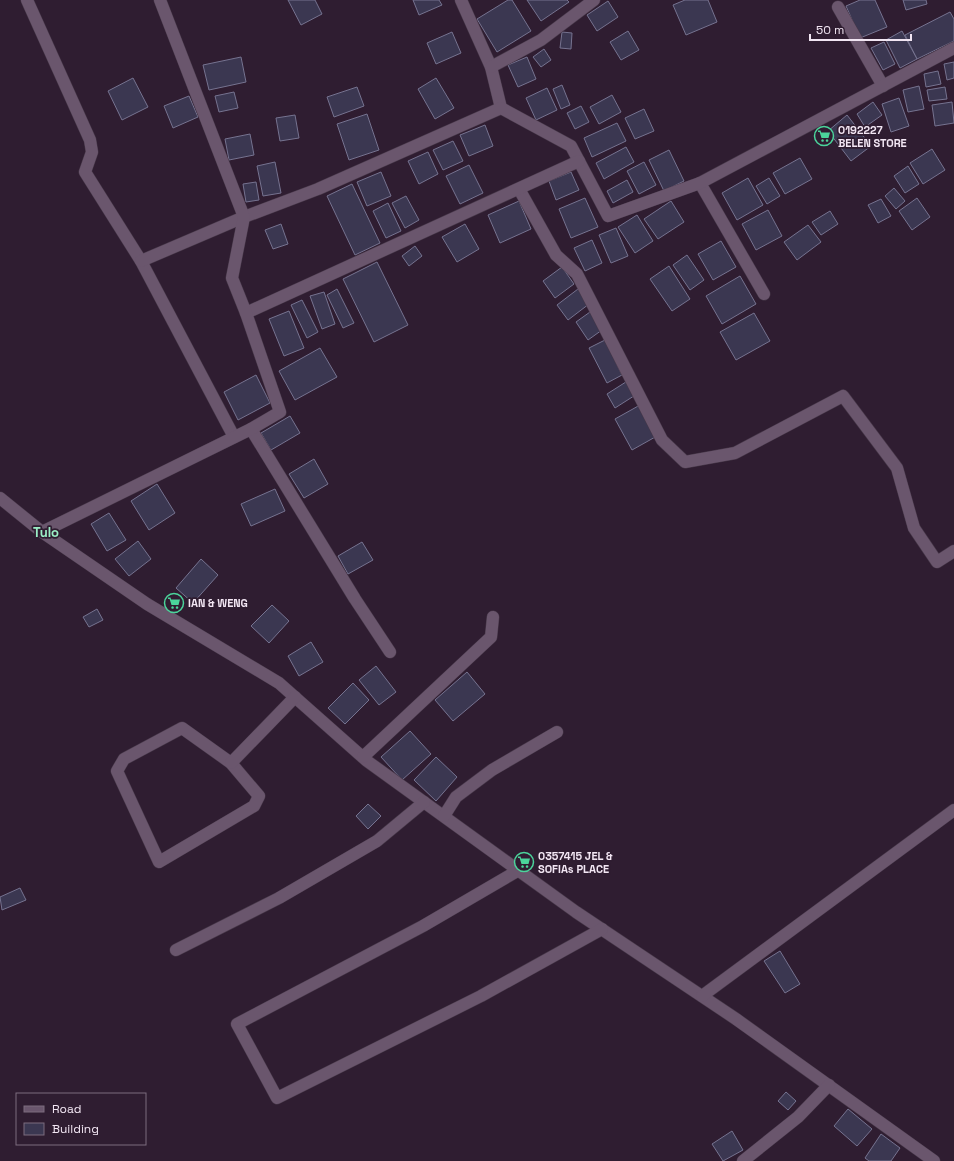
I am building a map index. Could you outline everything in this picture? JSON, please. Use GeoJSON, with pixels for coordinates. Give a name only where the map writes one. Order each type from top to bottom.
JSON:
{"type":"FeatureCollection","features":[{"type":"Feature","properties":{"kind":"street"},"geometry":{"type":"LineString","coordinates":[[26,0],[90,140],[92,152],[85,172],[141,261],[234,437]]}},
{"type":"Feature","properties":{"kind":"street"},"geometry":{"type":"LineString","coordinates":[[42,532],[251,429],[280,412],[246,313],[232,278],[244,217],[160,0]]}},
{"type":"Feature","properties":{"kind":"street"},"geometry":{"type":"LineString","coordinates":[[461,0],[491,67],[501,108],[570,146],[608,216],[700,182],[954,48]]}},
{"type":"Feature","properties":{"kind":"street"},"geometry":{"type":"LineString","coordinates":[[491,67],[541,40],[594,0]]}},
{"type":"Feature","properties":{"kind":"street"},"geometry":{"type":"LineString","coordinates":[[838,7],[883,86]]}},
{"type":"Feature","properties":{"kind":"street"},"geometry":{"type":"LineString","coordinates":[[141,261],[244,217],[318,189],[501,108]]}},
{"type":"Feature","properties":{"kind":"street"},"geometry":{"type":"LineString","coordinates":[[246,313],[578,161]]}},
{"type":"Feature","properties":{"kind":"street"},"geometry":{"type":"LineString","coordinates":[[700,182],[764,294]]}},
{"type":"Feature","properties":{"kind":"street"},"geometry":{"type":"LineString","coordinates":[[519,189],[556,255],[577,274],[662,440],[685,462],[735,453],[843,396],[897,468],[914,528],[937,562],[954,551]]}},
{"type":"Feature","properties":{"kind":"street"},"geometry":{"type":"LineString","coordinates":[[251,429],[355,599],[390,652]]}},
{"type":"Feature","properties":{"kind":"street"},"geometry":{"type":"LineString","coordinates":[[0,498],[42,532],[147,604],[279,683],[363,757],[424,802],[602,930],[702,996],[934,1161]]}},
{"type":"Feature","properties":{"kind":"street"},"geometry":{"type":"LineString","coordinates":[[363,757],[491,637],[493,617]]}},
{"type":"Feature","properties":{"kind":"street"},"geometry":{"type":"LineString","coordinates":[[231,763],[295,697]]}},
{"type":"Feature","properties":{"kind":"street"},"geometry":{"type":"LineString","coordinates":[[182,728],[231,763],[259,796],[254,806],[159,862],[117,771],[124,759],[182,728]]}},
{"type":"Feature","properties":{"kind":"street"},"geometry":{"type":"LineString","coordinates":[[444,816],[456,797],[492,770],[557,732]]}},
{"type":"Feature","properties":{"kind":"street"},"geometry":{"type":"LineString","coordinates":[[176,950],[279,898],[377,841],[424,802]]}},
{"type":"Feature","properties":{"kind":"street"},"geometry":{"type":"LineString","coordinates":[[702,996],[954,810]]}},
{"type":"Feature","properties":{"kind":"street"},"geometry":{"type":"LineString","coordinates":[[519,870],[423,926],[237,1024],[277,1098],[481,996],[602,930]]}},
{"type":"Feature","properties":{"kind":"street"},"geometry":{"type":"LineString","coordinates":[[743,1161],[798,1117],[829,1086]]}},
{"type":"Feature","properties":{"kind":"building"},"geometry":{"type":"Polygon","coordinates":[[[288,0],[315,0],[322,14],[301,25],[288,0]]]}},
{"type":"Feature","properties":{"kind":"building"},"geometry":{"type":"Polygon","coordinates":[[[413,0],[439,0],[442,5],[419,15],[413,0]]]}},
{"type":"Feature","properties":{"kind":"building"},"geometry":{"type":"Polygon","coordinates":[[[508,0],[512,0],[531,31],[497,52],[477,19],[508,0]]]}},
{"type":"Feature","properties":{"kind":"building"},"geometry":{"type":"Polygon","coordinates":[[[527,0],[567,0],[569,2],[541,21],[527,0]]]}},
{"type":"Feature","properties":{"kind":"building"},"geometry":{"type":"Polygon","coordinates":[[[685,0],[708,0],[717,22],[686,35],[673,5],[685,0]]]}},
{"type":"Feature","properties":{"kind":"building"},"geometry":{"type":"Polygon","coordinates":[[[860,0],[875,0],[887,27],[860,38],[846,6],[860,0]]]}},
{"type":"Feature","properties":{"kind":"building"},"geometry":{"type":"Polygon","coordinates":[[[903,0],[926,0],[927,4],[906,10],[903,0]]]}},
{"type":"Feature","properties":{"kind":"building"},"geometry":{"type":"Polygon","coordinates":[[[608,1],[618,17],[597,31],[587,15],[608,1]]]}},
{"type":"Feature","properties":{"kind":"building"},"geometry":{"type":"Polygon","coordinates":[[[950,12],[954,19],[954,41],[917,59],[905,35],[950,12]]]}},
{"type":"Feature","properties":{"kind":"building"},"geometry":{"type":"Polygon","coordinates":[[[628,31],[639,50],[621,60],[610,42],[628,31]]]}},
{"type":"Feature","properties":{"kind":"building"},"geometry":{"type":"Polygon","coordinates":[[[902,31],[917,59],[900,68],[886,40],[902,31]]]}},
{"type":"Feature","properties":{"kind":"building"},"geometry":{"type":"Polygon","coordinates":[[[452,32],[461,53],[436,64],[427,43],[452,32]]]}},
{"type":"Feature","properties":{"kind":"building"},"geometry":{"type":"Polygon","coordinates":[[[562,32],[572,33],[571,49],[560,48],[562,32]]]}},
{"type":"Feature","properties":{"kind":"building"},"geometry":{"type":"Polygon","coordinates":[[[884,42],[895,64],[883,70],[871,48],[884,42]]]}},
{"type":"Feature","properties":{"kind":"building"},"geometry":{"type":"Polygon","coordinates":[[[544,49],[551,60],[541,67],[533,57],[544,49]]]}},
{"type":"Feature","properties":{"kind":"building"},"geometry":{"type":"Polygon","coordinates":[[[241,57],[246,82],[209,90],[203,65],[241,57]]]}},
{"type":"Feature","properties":{"kind":"building"},"geometry":{"type":"Polygon","coordinates":[[[527,57],[536,79],[518,87],[508,65],[527,57]]]}},
{"type":"Feature","properties":{"kind":"building"},"geometry":{"type":"Polygon","coordinates":[[[954,62],[954,78],[947,80],[944,64],[954,62]]]}},
{"type":"Feature","properties":{"kind":"building"},"geometry":{"type":"Polygon","coordinates":[[[938,71],[941,84],[926,87],[924,74],[938,71]]]}},
{"type":"Feature","properties":{"kind":"building"},"geometry":{"type":"Polygon","coordinates":[[[133,78],[148,107],[122,120],[108,91],[133,78]]]}},
{"type":"Feature","properties":{"kind":"building"},"geometry":{"type":"Polygon","coordinates":[[[436,78],[454,108],[435,119],[418,89],[436,78]]]}},
{"type":"Feature","properties":{"kind":"building"},"geometry":{"type":"Polygon","coordinates":[[[562,85],[570,105],[561,109],[553,89],[562,85]]]}},
{"type":"Feature","properties":{"kind":"building"},"geometry":{"type":"Polygon","coordinates":[[[919,86],[924,109],[908,112],[903,90],[919,86]]]}},
{"type":"Feature","properties":{"kind":"building"},"geometry":{"type":"Polygon","coordinates":[[[357,87],[364,106],[334,117],[327,97],[357,87]]]}},
{"type":"Feature","properties":{"kind":"building"},"geometry":{"type":"Polygon","coordinates":[[[945,87],[947,99],[929,101],[927,90],[945,87]]]}},
{"type":"Feature","properties":{"kind":"building"},"geometry":{"type":"Polygon","coordinates":[[[547,88],[557,110],[536,120],[526,98],[547,88]]]}},
{"type":"Feature","properties":{"kind":"building"},"geometry":{"type":"Polygon","coordinates":[[[234,92],[238,108],[219,112],[215,96],[234,92]]]}},
{"type":"Feature","properties":{"kind":"building"},"geometry":{"type":"Polygon","coordinates":[[[612,95],[621,112],[599,124],[590,107],[612,95]]]}},
{"type":"Feature","properties":{"kind":"building"},"geometry":{"type":"Polygon","coordinates":[[[189,96],[198,117],[173,128],[164,106],[189,96]]]}},
{"type":"Feature","properties":{"kind":"building"},"geometry":{"type":"Polygon","coordinates":[[[899,98],[909,126],[891,132],[882,104],[899,98]]]}},
{"type":"Feature","properties":{"kind":"building"},"geometry":{"type":"Polygon","coordinates":[[[873,102],[882,115],[865,127],[857,114],[873,102]]]}},
{"type":"Feature","properties":{"kind":"building"},"geometry":{"type":"Polygon","coordinates":[[[952,102],[954,123],[935,126],[932,105],[952,102]]]}},
{"type":"Feature","properties":{"kind":"building"},"geometry":{"type":"Polygon","coordinates":[[[581,106],[589,122],[575,129],[567,113],[581,106]]]}},
{"type":"Feature","properties":{"kind":"building"},"geometry":{"type":"Polygon","coordinates":[[[644,109],[654,131],[635,139],[625,118],[644,109]]]}},
{"type":"Feature","properties":{"kind":"building"},"geometry":{"type":"Polygon","coordinates":[[[367,114],[379,150],[349,160],[337,124],[367,114]]]}},
{"type":"Feature","properties":{"kind":"building"},"geometry":{"type":"Polygon","coordinates":[[[295,115],[299,138],[280,141],[276,118],[295,115]]]}},
{"type":"Feature","properties":{"kind":"building"},"geometry":{"type":"Polygon","coordinates":[[[847,115],[871,146],[851,161],[828,131],[847,115]]]}},
{"type":"Feature","properties":{"kind":"building"},"geometry":{"type":"Polygon","coordinates":[[[617,123],[626,141],[592,157],[584,138],[617,123]]]}},
{"type":"Feature","properties":{"kind":"building"},"geometry":{"type":"Polygon","coordinates":[[[485,125],[493,146],[469,156],[460,135],[485,125]]]}},
{"type":"Feature","properties":{"kind":"building"},"geometry":{"type":"Polygon","coordinates":[[[250,134],[254,155],[229,160],[225,139],[250,134]]]}},
{"type":"Feature","properties":{"kind":"building"},"geometry":{"type":"Polygon","coordinates":[[[453,141],[463,161],[443,170],[433,150],[453,141]]]}},
{"type":"Feature","properties":{"kind":"building"},"geometry":{"type":"Polygon","coordinates":[[[626,147],[634,162],[604,179],[596,163],[626,147]]]}},
{"type":"Feature","properties":{"kind":"building"},"geometry":{"type":"Polygon","coordinates":[[[932,149],[945,170],[923,184],[910,163],[932,149]]]}},
{"type":"Feature","properties":{"kind":"building"},"geometry":{"type":"Polygon","coordinates":[[[669,150],[684,181],[664,191],[649,160],[669,150]]]}},
{"type":"Feature","properties":{"kind":"building"},"geometry":{"type":"Polygon","coordinates":[[[428,152],[438,174],[419,184],[408,161],[428,152]]]}},
{"type":"Feature","properties":{"kind":"building"},"geometry":{"type":"Polygon","coordinates":[[[800,158],[812,179],[785,194],[773,173],[800,158]]]}},
{"type":"Feature","properties":{"kind":"building"},"geometry":{"type":"Polygon","coordinates":[[[275,162],[281,193],[263,196],[257,166],[275,162]]]}},
{"type":"Feature","properties":{"kind":"building"},"geometry":{"type":"Polygon","coordinates":[[[644,162],[656,185],[639,194],[627,171],[644,162]]]}},
{"type":"Feature","properties":{"kind":"building"},"geometry":{"type":"Polygon","coordinates":[[[469,165],[483,193],[460,204],[446,176],[469,165]]]}},
{"type":"Feature","properties":{"kind":"building"},"geometry":{"type":"Polygon","coordinates":[[[908,166],[919,184],[905,193],[894,176],[908,166]]]}},
{"type":"Feature","properties":{"kind":"building"},"geometry":{"type":"Polygon","coordinates":[[[381,172],[391,196],[367,206],[357,182],[381,172]]]}},
{"type":"Feature","properties":{"kind":"building"},"geometry":{"type":"Polygon","coordinates":[[[571,172],[579,190],[556,200],[549,181],[571,172]]]}},
{"type":"Feature","properties":{"kind":"building"},"geometry":{"type":"Polygon","coordinates":[[[748,178],[763,205],[737,220],[722,193],[748,178]]]}},
{"type":"Feature","properties":{"kind":"building"},"geometry":{"type":"Polygon","coordinates":[[[769,178],[780,196],[767,204],[756,186],[769,178]]]}},
{"type":"Feature","properties":{"kind":"building"},"geometry":{"type":"Polygon","coordinates":[[[627,180],[633,192],[613,203],[607,191],[627,180]]]}},
{"type":"Feature","properties":{"kind":"building"},"geometry":{"type":"Polygon","coordinates":[[[256,182],[259,200],[246,202],[243,184],[256,182]]]}},
{"type":"Feature","properties":{"kind":"building"},"geometry":{"type":"Polygon","coordinates":[[[352,184],[380,243],[355,255],[327,196],[352,184]]]}},
{"type":"Feature","properties":{"kind":"building"},"geometry":{"type":"Polygon","coordinates":[[[894,188],[905,201],[896,209],[885,196],[894,188]]]}},
{"type":"Feature","properties":{"kind":"building"},"geometry":{"type":"Polygon","coordinates":[[[406,196],[419,220],[405,228],[392,203],[406,196]]]}},
{"type":"Feature","properties":{"kind":"building"},"geometry":{"type":"Polygon","coordinates":[[[585,198],[598,227],[571,238],[559,209],[585,198]]]}},
{"type":"Feature","properties":{"kind":"building"},"geometry":{"type":"Polygon","coordinates":[[[917,198],[930,217],[912,230],[899,211],[917,198]]]}},
{"type":"Feature","properties":{"kind":"building"},"geometry":{"type":"Polygon","coordinates":[[[881,199],[891,216],[878,223],[868,205],[881,199]]]}},
{"type":"Feature","properties":{"kind":"building"},"geometry":{"type":"Polygon","coordinates":[[[519,201],[531,229],[500,243],[488,215],[519,201]]]}},
{"type":"Feature","properties":{"kind":"building"},"geometry":{"type":"Polygon","coordinates":[[[671,201],[684,222],[658,239],[644,219],[671,201]]]}},
{"type":"Feature","properties":{"kind":"building"},"geometry":{"type":"Polygon","coordinates":[[[388,203],[401,231],[386,238],[373,211],[388,203]]]}},
{"type":"Feature","properties":{"kind":"building"},"geometry":{"type":"Polygon","coordinates":[[[768,210],[782,236],[756,250],[742,224],[768,210]]]}},
{"type":"Feature","properties":{"kind":"building"},"geometry":{"type":"Polygon","coordinates":[[[830,211],[838,224],[821,235],[812,222],[830,211]]]}},
{"type":"Feature","properties":{"kind":"building"},"geometry":{"type":"Polygon","coordinates":[[[637,215],[653,241],[635,253],[618,227],[637,215]]]}},
{"type":"Feature","properties":{"kind":"building"},"geometry":{"type":"Polygon","coordinates":[[[281,224],[288,244],[273,249],[265,230],[281,224]]]}},
{"type":"Feature","properties":{"kind":"building"},"geometry":{"type":"Polygon","coordinates":[[[465,224],[479,249],[457,262],[442,237],[465,224]]]}},
{"type":"Feature","properties":{"kind":"building"},"geometry":{"type":"Polygon","coordinates":[[[808,225],[821,242],[797,260],[784,242],[808,225]]]}},
{"type":"Feature","properties":{"kind":"building"},"geometry":{"type":"Polygon","coordinates":[[[616,228],[628,256],[611,263],[599,235],[616,228]]]}},
{"type":"Feature","properties":{"kind":"building"},"geometry":{"type":"Polygon","coordinates":[[[592,240],[602,263],[585,271],[574,248],[592,240]]]}},
{"type":"Feature","properties":{"kind":"building"},"geometry":{"type":"Polygon","coordinates":[[[721,241],[736,267],[713,280],[698,254],[721,241]]]}},
{"type":"Feature","properties":{"kind":"building"},"geometry":{"type":"Polygon","coordinates":[[[415,246],[422,256],[409,266],[402,256],[415,246]]]}},
{"type":"Feature","properties":{"kind":"building"},"geometry":{"type":"Polygon","coordinates":[[[687,255],[704,280],[690,290],[673,265],[687,255]]]}},
{"type":"Feature","properties":{"kind":"building"},"geometry":{"type":"Polygon","coordinates":[[[377,262],[408,325],[374,342],[343,279],[377,262]]]}},
{"type":"Feature","properties":{"kind":"building"},"geometry":{"type":"Polygon","coordinates":[[[669,266],[690,299],[672,311],[650,279],[669,266]]]}},
{"type":"Feature","properties":{"kind":"building"},"geometry":{"type":"Polygon","coordinates":[[[562,267],[574,284],[555,298],[543,281],[562,267]]]}},
{"type":"Feature","properties":{"kind":"building"},"geometry":{"type":"Polygon","coordinates":[[[740,276],[756,304],[722,324],[706,296],[740,276]]]}},
{"type":"Feature","properties":{"kind":"building"},"geometry":{"type":"Polygon","coordinates":[[[337,289],[354,323],[343,328],[327,295],[337,289]]]}},
{"type":"Feature","properties":{"kind":"building"},"geometry":{"type":"Polygon","coordinates":[[[578,289],[589,304],[568,320],[557,305],[578,289]]]}},
{"type":"Feature","properties":{"kind":"building"},"geometry":{"type":"Polygon","coordinates":[[[324,292],[335,324],[322,329],[310,296],[324,292]]]}},
{"type":"Feature","properties":{"kind":"building"},"geometry":{"type":"Polygon","coordinates":[[[302,300],[318,332],[307,338],[291,305],[302,300]]]}},
{"type":"Feature","properties":{"kind":"building"},"geometry":{"type":"Polygon","coordinates":[[[289,311],[304,348],[284,356],[269,319],[289,311]]]}},
{"type":"Feature","properties":{"kind":"building"},"geometry":{"type":"Polygon","coordinates":[[[590,312],[602,330],[588,340],[576,322],[590,312]]]}},
{"type":"Feature","properties":{"kind":"building"},"geometry":{"type":"Polygon","coordinates":[[[754,313],[770,341],[736,360],[720,332],[754,313]]]}},
{"type":"Feature","properties":{"kind":"building"},"geometry":{"type":"Polygon","coordinates":[[[605,340],[622,375],[607,383],[589,348],[605,340]]]}},
{"type":"Feature","properties":{"kind":"building"},"geometry":{"type":"Polygon","coordinates":[[[320,348],[337,377],[295,400],[279,371],[320,348]]]}},
{"type":"Feature","properties":{"kind":"building"},"geometry":{"type":"Polygon","coordinates":[[[256,375],[270,403],[238,420],[224,392],[256,375]]]}},
{"type":"Feature","properties":{"kind":"building"},"geometry":{"type":"Polygon","coordinates":[[[629,380],[637,394],[615,408],[607,394],[629,380]]]}},
{"type":"Feature","properties":{"kind":"building"},"geometry":{"type":"Polygon","coordinates":[[[640,405],[657,436],[632,450],[615,419],[640,405]]]}},
{"type":"Feature","properties":{"kind":"building"},"geometry":{"type":"Polygon","coordinates":[[[290,416],[300,433],[271,450],[261,433],[290,416]]]}},
{"type":"Feature","properties":{"kind":"building"},"geometry":{"type":"Polygon","coordinates":[[[314,459],[328,484],[304,498],[289,474],[314,459]]]}},
{"type":"Feature","properties":{"kind":"building"},"geometry":{"type":"Polygon","coordinates":[[[157,484],[175,513],[149,530],[131,501],[157,484]]]}},
{"type":"Feature","properties":{"kind":"building"},"geometry":{"type":"Polygon","coordinates":[[[275,489],[285,511],[251,526],[241,504],[275,489]]]}},
{"type":"Feature","properties":{"kind":"building"},"geometry":{"type":"Polygon","coordinates":[[[109,513],[126,540],[107,551],[91,524],[109,513]]]}},
{"type":"Feature","properties":{"kind":"building"},"geometry":{"type":"Polygon","coordinates":[[[138,541],[151,559],[129,576],[115,559],[138,541]]]}},
{"type":"Feature","properties":{"kind":"building"},"geometry":{"type":"Polygon","coordinates":[[[362,542],[373,560],[348,574],[338,556],[362,542]]]}},
{"type":"Feature","properties":{"kind":"building"},"geometry":{"type":"Polygon","coordinates":[[[201,559],[218,575],[193,603],[176,588],[201,559]]]}},
{"type":"Feature","properties":{"kind":"building"},"geometry":{"type":"Polygon","coordinates":[[[272,605],[289,621],[269,643],[251,626],[272,605]]]}},
{"type":"Feature","properties":{"kind":"building"},"geometry":{"type":"Polygon","coordinates":[[[97,609],[103,620],[89,627],[83,617],[97,609]]]}},
{"type":"Feature","properties":{"kind":"building"},"geometry":{"type":"Polygon","coordinates":[[[311,642],[323,662],[299,676],[288,656],[311,642]]]}},
{"type":"Feature","properties":{"kind":"building"},"geometry":{"type":"Polygon","coordinates":[[[376,666],[396,692],[379,705],[359,680],[376,666]]]}},
{"type":"Feature","properties":{"kind":"building"},"geometry":{"type":"Polygon","coordinates":[[[467,672],[485,694],[453,721],[435,700],[467,672]]]}},
{"type":"Feature","properties":{"kind":"building"},"geometry":{"type":"Polygon","coordinates":[[[353,683],[369,700],[345,724],[328,708],[353,683]]]}},
{"type":"Feature","properties":{"kind":"building"},"geometry":{"type":"Polygon","coordinates":[[[410,731],[431,754],[402,780],[381,757],[410,731]]]}},
{"type":"Feature","properties":{"kind":"building"},"geometry":{"type":"Polygon","coordinates":[[[436,757],[457,777],[436,801],[414,780],[436,757]]]}},
{"type":"Feature","properties":{"kind":"building"},"geometry":{"type":"Polygon","coordinates":[[[368,804],[381,816],[368,829],[356,816],[368,804]]]}},
{"type":"Feature","properties":{"kind":"building"},"geometry":{"type":"Polygon","coordinates":[[[20,888],[26,900],[2,910],[0,897],[20,888]]]}},
{"type":"Feature","properties":{"kind":"building"},"geometry":{"type":"Polygon","coordinates":[[[780,951],[800,984],[785,993],[764,961],[780,951]]]}},
{"type":"Feature","properties":{"kind":"building"},"geometry":{"type":"Polygon","coordinates":[[[786,1092],[796,1101],[788,1110],[778,1101],[786,1092]]]}},
{"type":"Feature","properties":{"kind":"building"},"geometry":{"type":"Polygon","coordinates":[[[848,1109],[872,1129],[857,1146],[834,1126],[848,1109]]]}},
{"type":"Feature","properties":{"kind":"building"},"geometry":{"type":"Polygon","coordinates":[[[732,1131],[743,1150],[723,1161],[712,1144],[732,1131]]]}},
{"type":"Feature","properties":{"kind":"building"},"geometry":{"type":"Polygon","coordinates":[[[881,1134],[900,1148],[891,1161],[869,1161],[865,1158],[881,1134]]]}},
{"type":"Feature","properties":{"kind":"place","name":"0192227 BELEN STORE"},"geometry":{"type":"Point","coordinates":[824,136]}},
{"type":"Feature","properties":{"kind":"place","name":"IAN & WENG"},"geometry":{"type":"Point","coordinates":[174,603]}},
{"type":"Feature","properties":{"kind":"place","name":"0357415 JEL & SOFIAs PLACE"},"geometry":{"type":"Point","coordinates":[524,862]}},
{"type":"Feature","properties":{"kind":"district","name":"Tulo"},"geometry":{"type":"Point","coordinates":[46,532]}}]}
